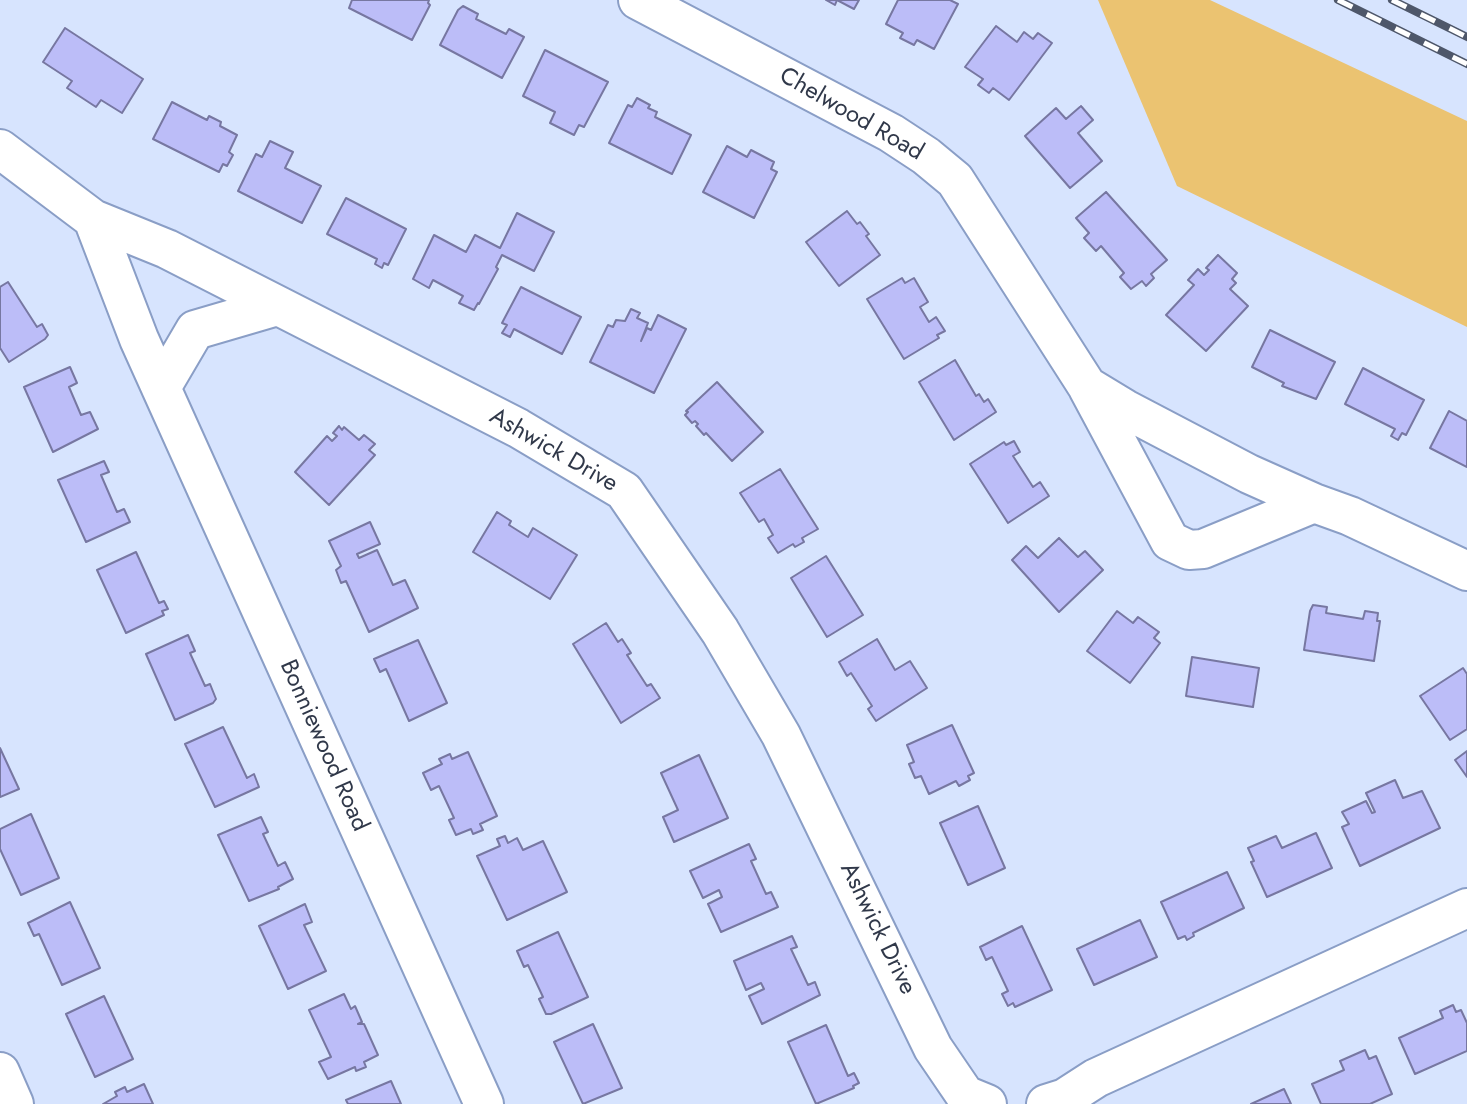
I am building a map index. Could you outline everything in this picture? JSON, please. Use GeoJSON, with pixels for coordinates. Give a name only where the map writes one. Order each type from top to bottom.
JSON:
{"type":"FeatureCollection","features":[{"type":"Feature","properties":{"kind":"street","name":"Chelwood Road"},"geometry":{"type":"LineString","coordinates":[[638,0],[891,133],[926,156],[955,180],[1087,386],[1170,541],[1189,550],[1203,549],[1314,503]]}},
{"type":"Feature","properties":{"kind":"street","name":"Ashwick Drive"},"geometry":{"type":"LineString","coordinates":[[0,149],[93,219],[167,249],[518,428],[624,491],[720,631],[781,735],[933,1048],[965,1096],[987,1104]]}},
{"type":"Feature","properties":{"kind":"street","name":"Bonniewood Road"},"geometry":{"type":"LineString","coordinates":[[93,219],[139,339],[484,1104]]}},
{"type":"Feature","properties":{"kind":"street"},"geometry":{"type":"LineString","coordinates":[[161,388],[195,330],[278,306]]}},
{"type":"Feature","properties":{"kind":"street","name":"Chelwood Road"},"geometry":{"type":"LineString","coordinates":[[1087,386],[1249,474],[1350,516],[1467,571]]}},
{"type":"Feature","properties":{"kind":"street"},"geometry":{"type":"LineString","coordinates":[[1046,1104],[1065,1098],[1096,1078],[1467,908]]}},
{"type":"Feature","properties":{"kind":"street"},"geometry":{"type":"LineString","coordinates":[[0,1072],[14,1104]]}},
{"type":"Feature","properties":{"kind":"shaded area"},"geometry":{"type":"Polygon","coordinates":[[[1098,0],[1210,0],[1467,121],[1467,327],[1177,186],[1098,0]]]}},
{"type":"Feature","properties":{"kind":"building"},"geometry":{"type":"Polygon","coordinates":[[[352,0],[429,0],[430,5],[412,40],[349,8],[352,0]]]}},
{"type":"Feature","properties":{"kind":"building"},"geometry":{"type":"Polygon","coordinates":[[[837,0],[859,0],[854,9],[837,0]]]}},
{"type":"Feature","properties":{"kind":"building"},"geometry":{"type":"Polygon","coordinates":[[[898,0],[950,0],[958,4],[934,49],[917,40],[914,45],[900,38],[903,33],[886,24],[898,0]]]}},
{"type":"Feature","properties":{"kind":"building"},"geometry":{"type":"Polygon","coordinates":[[[463,6],[478,14],[476,19],[506,34],[509,29],[524,37],[502,78],[440,45],[458,10],[463,6]]]}},
{"type":"Feature","properties":{"kind":"building"},"geometry":{"type":"Polygon","coordinates":[[[996,26],[1017,42],[1024,32],[1033,39],[1038,33],[1052,43],[1009,100],[993,88],[989,93],[978,85],[983,79],[965,67],[996,26]]]}},
{"type":"Feature","properties":{"kind":"building"},"geometry":{"type":"Polygon","coordinates":[[[65,28],[143,79],[122,113],[101,100],[96,107],[67,88],[72,81],[43,62],[65,28]]]}},
{"type":"Feature","properties":{"kind":"building"},"geometry":{"type":"Polygon","coordinates":[[[545,50],[608,82],[584,127],[579,125],[574,135],[550,123],[555,112],[523,96],[545,50]]]}},
{"type":"Feature","properties":{"kind":"building"},"geometry":{"type":"Polygon","coordinates":[[[637,98],[657,112],[655,117],[691,135],[672,174],[609,143],[628,105],[632,107],[637,98]]]}},
{"type":"Feature","properties":{"kind":"building"},"geometry":{"type":"Polygon","coordinates":[[[172,102],[207,120],[209,116],[221,122],[220,126],[237,135],[229,152],[233,155],[227,166],[223,164],[219,172],[153,139],[172,102]]]}},
{"type":"Feature","properties":{"kind":"building"},"geometry":{"type":"Polygon","coordinates":[[[1081,106],[1093,120],[1078,133],[1102,161],[1070,188],[1025,136],[1056,108],[1066,119],[1081,106]]]}},
{"type":"Feature","properties":{"kind":"building"},"geometry":{"type":"Polygon","coordinates":[[[270,141],[293,152],[285,168],[321,186],[302,223],[238,191],[256,154],[262,157],[270,141]]]}},
{"type":"Feature","properties":{"kind":"building"},"geometry":{"type":"Polygon","coordinates":[[[727,146],[747,157],[751,150],[774,162],[771,169],[777,172],[754,218],[703,192],[727,146]]]}},
{"type":"Feature","properties":{"kind":"building"},"geometry":{"type":"Polygon","coordinates":[[[1106,192],[1167,260],[1151,274],[1154,278],[1146,286],[1142,281],[1131,289],[1120,277],[1124,273],[1101,246],[1096,251],[1084,238],[1089,233],[1076,218],[1106,192]]]}},
{"type":"Feature","properties":{"kind":"building"},"geometry":{"type":"Polygon","coordinates":[[[346,198],[406,229],[388,265],[384,263],[382,268],[375,264],[377,259],[327,234],[346,198]]]}},
{"type":"Feature","properties":{"kind":"building"},"geometry":{"type":"Polygon","coordinates":[[[847,211],[869,234],[866,236],[880,255],[839,286],[806,242],[847,211]]]}},
{"type":"Feature","properties":{"kind":"building"},"geometry":{"type":"Polygon","coordinates":[[[517,213],[554,232],[534,271],[502,255],[496,267],[498,269],[474,310],[459,303],[463,296],[433,280],[429,288],[413,279],[434,235],[466,252],[475,235],[500,248],[517,213]]]}},
{"type":"Feature","properties":{"kind":"building"},"geometry":{"type":"Polygon","coordinates":[[[1218,255],[1237,273],[1232,279],[1236,283],[1230,289],[1248,306],[1206,351],[1166,315],[1194,285],[1188,280],[1198,269],[1204,275],[1209,270],[1206,268],[1218,255]]]}},
{"type":"Feature","properties":{"kind":"building"},"geometry":{"type":"Polygon","coordinates":[[[902,278],[905,283],[914,278],[928,302],[920,307],[929,322],[936,317],[945,331],[937,335],[939,338],[904,359],[867,299],[902,278]]]}},
{"type":"Feature","properties":{"kind":"building"},"geometry":{"type":"Polygon","coordinates":[[[8,282],[37,327],[42,324],[48,335],[9,362],[0,348],[0,287],[8,282]]]}},
{"type":"Feature","properties":{"kind":"building"},"geometry":{"type":"Polygon","coordinates":[[[521,287],[581,317],[562,354],[514,329],[510,337],[502,333],[507,325],[502,323],[521,287]]]}},
{"type":"Feature","properties":{"kind":"building"},"geometry":{"type":"Polygon","coordinates":[[[631,309],[640,313],[637,318],[648,323],[641,341],[647,328],[651,330],[658,315],[686,329],[654,393],[590,362],[608,325],[613,327],[616,320],[625,321],[631,309]]]}},
{"type":"Feature","properties":{"kind":"building"},"geometry":{"type":"Polygon","coordinates":[[[1270,330],[1335,362],[1316,399],[1282,386],[1284,383],[1252,367],[1270,330]]]}},
{"type":"Feature","properties":{"kind":"building"},"geometry":{"type":"Polygon","coordinates":[[[955,360],[976,396],[979,394],[984,402],[988,399],[996,412],[954,440],[919,382],[955,360]]]}},
{"type":"Feature","properties":{"kind":"building"},"geometry":{"type":"Polygon","coordinates":[[[70,367],[77,383],[69,387],[81,415],[90,412],[98,429],[53,452],[24,387],[70,367]]]}},
{"type":"Feature","properties":{"kind":"building"},"geometry":{"type":"Polygon","coordinates":[[[1363,368],[1424,400],[1406,435],[1402,433],[1398,440],[1391,436],[1395,429],[1345,404],[1363,368]]]}},
{"type":"Feature","properties":{"kind":"building"},"geometry":{"type":"Polygon","coordinates":[[[717,382],[763,432],[732,461],[706,433],[704,435],[695,421],[692,423],[685,415],[717,382]]]}},
{"type":"Feature","properties":{"kind":"building"},"geometry":{"type":"Polygon","coordinates":[[[1449,411],[1467,421],[1467,467],[1430,448],[1449,411]]]}},
{"type":"Feature","properties":{"kind":"building"},"geometry":{"type":"Polygon","coordinates":[[[339,426],[359,440],[364,435],[375,444],[369,450],[375,455],[329,505],[295,472],[327,436],[332,441],[337,436],[333,433],[339,426]]]}},
{"type":"Feature","properties":{"kind":"building"},"geometry":{"type":"Polygon","coordinates":[[[1014,441],[1020,452],[1013,456],[1033,487],[1040,482],[1049,496],[1008,523],[970,464],[1004,442],[1006,445],[1014,441]]]}},
{"type":"Feature","properties":{"kind":"building"},"geometry":{"type":"Polygon","coordinates":[[[104,461],[109,472],[101,475],[117,512],[124,509],[130,522],[86,542],[58,480],[104,461]]]}},
{"type":"Feature","properties":{"kind":"building"},"geometry":{"type":"Polygon","coordinates":[[[780,469],[818,529],[802,538],[804,542],[795,547],[793,544],[778,553],[768,538],[773,535],[764,519],[759,522],[740,493],[780,469]]]}},
{"type":"Feature","properties":{"kind":"building"},"geometry":{"type":"Polygon","coordinates":[[[497,512],[511,521],[509,525],[528,537],[533,528],[577,555],[550,599],[473,552],[497,512]]]}},
{"type":"Feature","properties":{"kind":"building"},"geometry":{"type":"Polygon","coordinates":[[[370,522],[380,544],[357,554],[359,558],[377,550],[393,585],[405,580],[418,608],[369,632],[346,581],[341,583],[336,570],[341,566],[329,541],[370,522]]]}},
{"type":"Feature","properties":{"kind":"building"},"geometry":{"type":"Polygon","coordinates":[[[1059,538],[1078,557],[1085,551],[1103,570],[1059,612],[1012,560],[1026,546],[1038,558],[1059,538]]]}},
{"type":"Feature","properties":{"kind":"building"},"geometry":{"type":"Polygon","coordinates":[[[136,552],[159,603],[164,601],[168,609],[162,611],[164,615],[126,633],[97,570],[136,552]]]}},
{"type":"Feature","properties":{"kind":"building"},"geometry":{"type":"Polygon","coordinates":[[[826,556],[863,615],[827,637],[791,578],[826,556]]]}},
{"type":"Feature","properties":{"kind":"building"},"geometry":{"type":"Polygon","coordinates":[[[1313,605],[1327,607],[1326,613],[1363,619],[1365,611],[1378,613],[1377,621],[1380,621],[1374,661],[1304,650],[1313,605]]]}},
{"type":"Feature","properties":{"kind":"building"},"geometry":{"type":"Polygon","coordinates":[[[1117,611],[1133,623],[1138,617],[1159,632],[1154,638],[1160,643],[1130,683],[1087,651],[1117,611]]]}},
{"type":"Feature","properties":{"kind":"building"},"geometry":{"type":"Polygon","coordinates":[[[606,623],[618,642],[622,639],[631,653],[627,655],[647,686],[651,684],[660,698],[621,723],[573,644],[606,623]]]}},
{"type":"Feature","properties":{"kind":"building"},"geometry":{"type":"Polygon","coordinates":[[[188,635],[195,651],[190,653],[205,686],[210,684],[216,699],[213,703],[175,720],[146,654],[188,635]]]}},
{"type":"Feature","properties":{"kind":"building"},"geometry":{"type":"Polygon","coordinates":[[[877,639],[895,670],[910,661],[927,688],[876,721],[868,709],[872,706],[851,673],[847,676],[839,662],[877,639]]]}},
{"type":"Feature","properties":{"kind":"building"},"geometry":{"type":"Polygon","coordinates":[[[418,640],[447,703],[409,721],[386,669],[380,672],[374,659],[418,640]]]}},
{"type":"Feature","properties":{"kind":"building"},"geometry":{"type":"Polygon","coordinates":[[[1192,657],[1259,668],[1253,707],[1186,696],[1192,657]]]}},
{"type":"Feature","properties":{"kind":"building"},"geometry":{"type":"Polygon","coordinates":[[[1463,668],[1467,674],[1467,729],[1450,740],[1420,696],[1463,668]]]}},
{"type":"Feature","properties":{"kind":"building"},"geometry":{"type":"Polygon","coordinates":[[[952,725],[974,773],[968,776],[970,780],[959,786],[956,781],[929,794],[921,776],[915,778],[909,764],[914,762],[907,745],[952,725]]]}},
{"type":"Feature","properties":{"kind":"building"},"geometry":{"type":"Polygon","coordinates":[[[223,727],[247,778],[254,774],[259,787],[215,807],[185,744],[223,727]]]}},
{"type":"Feature","properties":{"kind":"building"},"geometry":{"type":"Polygon","coordinates":[[[0,748],[19,789],[0,797],[0,748]]]}},
{"type":"Feature","properties":{"kind":"building"},"geometry":{"type":"Polygon","coordinates":[[[1467,751],[1467,777],[1455,760],[1467,751]]]}},
{"type":"Feature","properties":{"kind":"building"},"geometry":{"type":"Polygon","coordinates":[[[468,752],[497,816],[480,824],[483,830],[473,834],[471,829],[456,835],[449,820],[454,818],[439,786],[431,790],[423,773],[442,764],[439,759],[450,754],[452,759],[468,752]]]}},
{"type":"Feature","properties":{"kind":"building"},"geometry":{"type":"Polygon","coordinates":[[[699,755],[728,818],[674,842],[663,817],[678,810],[661,773],[699,755]]]}},
{"type":"Feature","properties":{"kind":"building"},"geometry":{"type":"Polygon","coordinates":[[[1395,780],[1403,798],[1422,791],[1440,828],[1360,866],[1342,827],[1349,824],[1342,812],[1366,801],[1372,813],[1375,812],[1366,793],[1395,780]]]}},
{"type":"Feature","properties":{"kind":"building"},"geometry":{"type":"Polygon","coordinates":[[[978,806],[1005,868],[968,885],[940,823],[978,806]]]}},
{"type":"Feature","properties":{"kind":"building"},"geometry":{"type":"Polygon","coordinates":[[[31,814],[59,878],[21,895],[0,849],[0,829],[31,814]]]}},
{"type":"Feature","properties":{"kind":"building"},"geometry":{"type":"Polygon","coordinates":[[[261,817],[268,832],[263,834],[278,866],[285,862],[293,879],[278,887],[279,889],[249,901],[218,835],[261,817]]]}},
{"type":"Feature","properties":{"kind":"building"},"geometry":{"type":"Polygon","coordinates":[[[1316,833],[1332,868],[1267,897],[1251,862],[1254,861],[1248,848],[1276,836],[1282,848],[1316,833]]]}},
{"type":"Feature","properties":{"kind":"building"},"geometry":{"type":"Polygon","coordinates":[[[505,836],[508,843],[517,838],[523,850],[543,841],[567,892],[507,920],[477,856],[500,846],[497,839],[505,836]]]}},
{"type":"Feature","properties":{"kind":"building"},"geometry":{"type":"Polygon","coordinates":[[[749,844],[756,859],[751,861],[766,894],[771,892],[778,907],[721,932],[708,904],[722,897],[719,890],[703,898],[690,871],[749,844]]]}},
{"type":"Feature","properties":{"kind":"building"},"geometry":{"type":"Polygon","coordinates":[[[1227,872],[1244,908],[1193,933],[1194,936],[1187,940],[1185,936],[1178,939],[1161,902],[1227,872]]]}},
{"type":"Feature","properties":{"kind":"building"},"geometry":{"type":"Polygon","coordinates":[[[70,902],[100,968],[62,985],[39,934],[34,936],[28,923],[70,902]]]}},
{"type":"Feature","properties":{"kind":"building"},"geometry":{"type":"Polygon","coordinates":[[[305,904],[312,922],[304,925],[326,971],[288,989],[259,926],[305,904]]]}},
{"type":"Feature","properties":{"kind":"building"},"geometry":{"type":"Polygon","coordinates":[[[1140,920],[1157,957],[1094,985],[1077,949],[1140,920]]]}},
{"type":"Feature","properties":{"kind":"building"},"geometry":{"type":"Polygon","coordinates":[[[1022,926],[1052,990],[1015,1007],[1013,1003],[1008,1006],[1002,994],[1008,991],[992,957],[986,960],[980,947],[1022,926]]]}},
{"type":"Feature","properties":{"kind":"building"},"geometry":{"type":"Polygon","coordinates":[[[558,932],[588,997],[546,1014],[539,999],[543,997],[528,965],[524,967],[517,951],[558,932]]]}},
{"type":"Feature","properties":{"kind":"building"},"geometry":{"type":"Polygon","coordinates":[[[792,936],[797,947],[791,949],[808,985],[815,982],[820,995],[762,1024],[749,996],[764,989],[761,983],[746,990],[734,961],[792,936]]]}},
{"type":"Feature","properties":{"kind":"building"},"geometry":{"type":"Polygon","coordinates":[[[344,994],[351,1009],[355,1006],[362,1022],[358,1024],[364,1024],[378,1055],[364,1062],[366,1067],[356,1071],[355,1067],[328,1079],[319,1062],[331,1057],[309,1010],[344,994]]]}},
{"type":"Feature","properties":{"kind":"building"},"geometry":{"type":"Polygon","coordinates":[[[104,996],[133,1059],[95,1077],[66,1014],[104,996]]]}},
{"type":"Feature","properties":{"kind":"building"},"geometry":{"type":"Polygon","coordinates":[[[1453,1005],[1456,1012],[1461,1010],[1467,1023],[1467,1051],[1415,1074],[1399,1038],[1443,1018],[1440,1011],[1453,1005]]]}},
{"type":"Feature","properties":{"kind":"building"},"geometry":{"type":"Polygon","coordinates":[[[593,1024],[622,1088],[583,1104],[554,1042],[593,1024]]]}},
{"type":"Feature","properties":{"kind":"building"},"geometry":{"type":"Polygon","coordinates":[[[826,1025],[848,1076],[854,1073],[859,1083],[853,1086],[854,1088],[816,1104],[788,1042],[826,1025]]]}},
{"type":"Feature","properties":{"kind":"building"},"geometry":{"type":"Polygon","coordinates":[[[1365,1050],[1369,1059],[1376,1056],[1392,1094],[1370,1104],[1321,1104],[1312,1084],[1344,1070],[1340,1061],[1365,1050]]]}},
{"type":"Feature","properties":{"kind":"building"},"geometry":{"type":"Polygon","coordinates":[[[391,1081],[401,1104],[348,1104],[346,1100],[391,1081]]]}},
{"type":"Feature","properties":{"kind":"building"},"geometry":{"type":"Polygon","coordinates":[[[144,1084],[153,1104],[103,1104],[117,1096],[115,1092],[125,1087],[127,1092],[144,1084]]]}},
{"type":"Feature","properties":{"kind":"building"},"geometry":{"type":"Polygon","coordinates":[[[1284,1089],[1291,1104],[1251,1104],[1284,1089]]]}},
{"type":"Feature","properties":{"kind":"railway"},"geometry":{"type":"LineString","coordinates":[[1338,0],[1467,64]]}},
{"type":"Feature","properties":{"kind":"railway"},"geometry":{"type":"LineString","coordinates":[[1392,0],[1467,37]]}}]}
